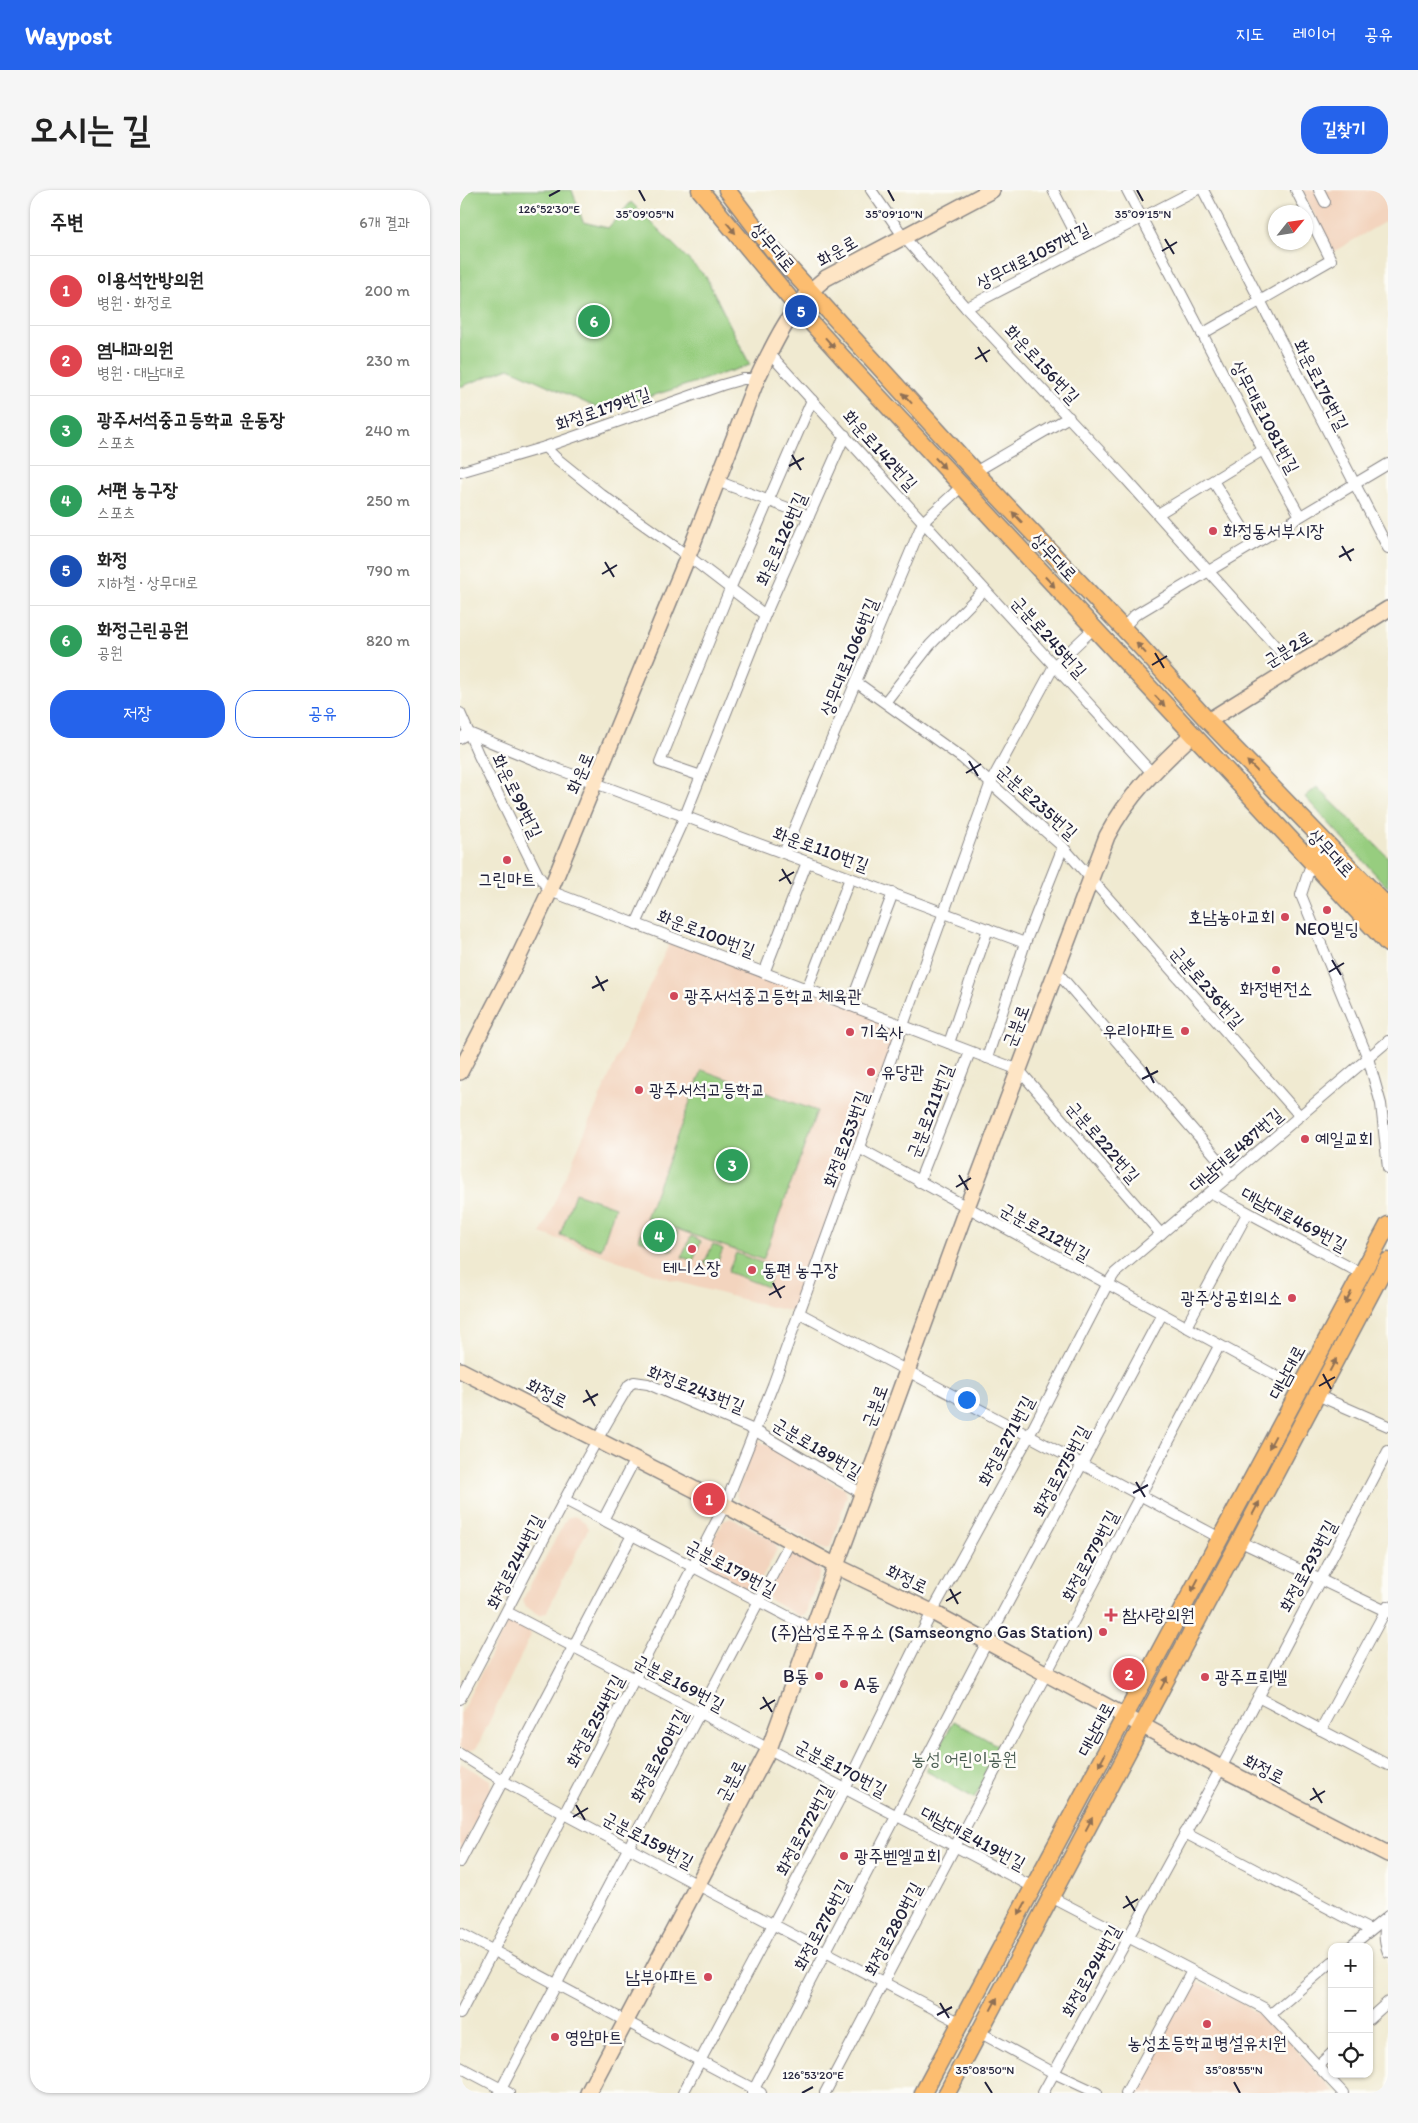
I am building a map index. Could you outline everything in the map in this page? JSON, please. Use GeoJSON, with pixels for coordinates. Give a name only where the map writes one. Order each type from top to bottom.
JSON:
{"type":"FeatureCollection","features":[{"type":"Feature","properties":{"kind":"main road","name":"상무대로"},"geometry":{"type":"LineString","coordinates":[[700,190],[797,307],[1093,629],[1279,825],[1388,944]]}},
{"type":"Feature","properties":{"kind":"main road","name":"상무대로"},"geometry":{"type":"LineString","coordinates":[[727,190],[772,249],[975,472],[1208,721],[1286,800],[1290,818],[1388,927]]}},
{"type":"Feature","properties":{"kind":"main road"},"geometry":{"type":"LineString","coordinates":[[1286,800],[1388,907]]}},
{"type":"Feature","properties":{"kind":"main road"},"geometry":{"type":"LineString","coordinates":[[1279,825],[1282,838],[1388,956]]}},
{"type":"Feature","properties":{"kind":"main road","name":"대남대로"},"geometry":{"type":"LineString","coordinates":[[924,2093],[1388,1225]]}},
{"type":"Feature","properties":{"kind":"main road","name":"대남대로"},"geometry":{"type":"LineString","coordinates":[[946,2093],[1316,1395],[1382,1282],[1388,1261]]}},
{"type":"Feature","properties":{"kind":"street","name":"화운로156번길"},"geometry":{"type":"LineString","coordinates":[[871,190],[902,236],[966,308],[1158,514],[1294,667]]}},
{"type":"Feature","properties":{"kind":"street","name":"화운로"},"geometry":{"type":"LineString","coordinates":[[460,1072],[511,973],[550,891],[596,783],[769,353],[797,307],[810,291],[826,278],[902,236],[992,190]]}},
{"type":"Feature","properties":{"kind":"street"},"geometry":{"type":"LineString","coordinates":[[1052,190],[1083,248]]}},
{"type":"Feature","properties":{"kind":"street"},"geometry":{"type":"LineString","coordinates":[[1127,190],[1202,334],[1331,260],[1296,190]]}},
{"type":"Feature","properties":{"kind":"street","name":"상무대로1057번길"},"geometry":{"type":"LineString","coordinates":[[966,308],[1196,190]]}},
{"type":"Feature","properties":{"kind":"street","name":"화운로176번길"},"geometry":{"type":"LineString","coordinates":[[1203,190],[1388,548]]}},
{"type":"Feature","properties":{"kind":"street"},"geometry":{"type":"LineString","coordinates":[[1319,190],[1325,202]]}},
{"type":"Feature","properties":{"kind":"street","name":"상무대로1081번길"},"geometry":{"type":"LineString","coordinates":[[1202,334],[1300,516]]}},
{"type":"Feature","properties":{"kind":"street","name":"화운로142번길"},"geometry":{"type":"LineString","coordinates":[[769,353],[923,522]]}},
{"type":"Feature","properties":{"kind":"street","name":"화정로179번길"},"geometry":{"type":"LineString","coordinates":[[460,472],[546,447],[722,385],[743,379],[757,379]]}},
{"type":"Feature","properties":{"kind":"street"},"geometry":{"type":"LineString","coordinates":[[768,500],[812,400]]}},
{"type":"Feature","properties":{"kind":"street"},"geometry":{"type":"LineString","coordinates":[[975,472],[1069,417]]}},
{"type":"Feature","properties":{"kind":"street","name":"화운로126번길"},"geometry":{"type":"LineString","coordinates":[[546,447],[556,458],[602,495],[688,556],[765,615],[845,436]]}},
{"type":"Feature","properties":{"kind":"street"},"geometry":{"type":"LineString","coordinates":[[1158,514],[1263,450]]}},
{"type":"Feature","properties":{"kind":"street"},"geometry":{"type":"LineString","coordinates":[[1122,629],[1135,615],[1388,464]]}},
{"type":"Feature","properties":{"kind":"street"},"geometry":{"type":"LineString","coordinates":[[717,481],[809,516]]}},
{"type":"Feature","properties":{"kind":"street"},"geometry":{"type":"LineString","coordinates":[[1213,481],[1252,544]]}},
{"type":"Feature","properties":{"kind":"street","name":"상무대로1066번길"},"geometry":{"type":"LineString","coordinates":[[784,853],[923,522],[962,486]]}},
{"type":"Feature","properties":{"kind":"street","name":"화운로126번길"},"geometry":{"type":"LineString","coordinates":[[701,776],[660,762],[768,500]]}},
{"type":"Feature","properties":{"kind":"street","name":"군분로245번길"},"geometry":{"type":"LineString","coordinates":[[923,522],[1152,773]]}},
{"type":"Feature","properties":{"kind":"street"},"geometry":{"type":"LineString","coordinates":[[886,702],[930,644],[984,590]]}},
{"type":"Feature","properties":{"kind":"street","name":"군분2로"},"geometry":{"type":"LineString","coordinates":[[1208,721],[1388,609]]}},
{"type":"Feature","properties":{"kind":"street"},"geometry":{"type":"LineString","coordinates":[[685,816],[765,615]]}},
{"type":"Feature","properties":{"kind":"street","name":"화정로253번길"},"geometry":{"type":"LineString","coordinates":[[725,1505],[799,1313],[991,782],[1054,666],[1093,629]]}},
{"type":"Feature","properties":{"kind":"street","name":"군분로235번길"},"geometry":{"type":"LineString","coordinates":[[856,682],[886,702],[991,782],[1063,846],[1091,878]]}},
{"type":"Feature","properties":{"kind":"street","name":"화운로99번길"},"geometry":{"type":"LineString","coordinates":[[460,714],[465,736],[538,875],[550,891]]}},
{"type":"Feature","properties":{"kind":"street","name":"군분로"},"geometry":{"type":"LineString","coordinates":[[588,2093],[769,1749],[968,1207],[1107,836],[1121,810],[1152,773],[1192,735]]}},
{"type":"Feature","properties":{"kind":"street","name":"화운로110번길"},"geometry":{"type":"LineString","coordinates":[[465,736],[1025,943]]}},
{"type":"Feature","properties":{"kind":"street","name":"화운로100번길"},"geometry":{"type":"LineString","coordinates":[[636,924],[685,816]]}},
{"type":"Feature","properties":{"kind":"street"},"geometry":{"type":"LineString","coordinates":[[987,1058],[1025,943],[1063,846]]}},
{"type":"Feature","properties":{"kind":"street","name":"화운로100번길"},"geometry":{"type":"LineString","coordinates":[[764,973],[807,862]]}},
{"type":"Feature","properties":{"kind":"street","name":"상무대로"},"geometry":{"type":"LineString","coordinates":[[1309,870],[1301,896],[1368,1058],[1381,1104],[1388,1168]]}},
{"type":"Feature","properties":{"kind":"street"},"geometry":{"type":"LineString","coordinates":[[807,989],[850,878]]}},
{"type":"Feature","properties":{"kind":"street","name":"군분로236번길"},"geometry":{"type":"LineString","coordinates":[[1091,878],[1300,1116]]}},
{"type":"Feature","properties":{"kind":"street","name":"화운로100번길"},"geometry":{"type":"LineString","coordinates":[[550,891],[1019,1070]]}},
{"type":"Feature","properties":{"kind":"street"},"geometry":{"type":"LineString","coordinates":[[850,1006],[893,894]]}},
{"type":"Feature","properties":{"kind":"street"},"geometry":{"type":"LineString","coordinates":[[948,1044],[988,929]]}},
{"type":"Feature","properties":{"kind":"street"},"geometry":{"type":"LineString","coordinates":[[1057,972],[1232,1175]]}},
{"type":"Feature","properties":{"kind":"street","name":"대남대로487번길"},"geometry":{"type":"LineString","coordinates":[[1107,1285],[1115,1273],[1212,1193],[1388,1041]]}},
{"type":"Feature","properties":{"kind":"street","name":"군분로211번길"},"geometry":{"type":"LineString","coordinates":[[919,1182],[970,1052]]}},
{"type":"Feature","properties":{"kind":"street","name":"군분로222번길"},"geometry":{"type":"LineString","coordinates":[[1019,1070],[1161,1234]]}},
{"type":"Feature","properties":{"kind":"street","name":"군분로211번길"},"geometry":{"type":"LineString","coordinates":[[859,1148],[968,1207]]}},
{"type":"Feature","properties":{"kind":"street","name":"대남대로469번길"},"geometry":{"type":"LineString","coordinates":[[1212,1193],[1247,1214],[1362,1274]]}},
{"type":"Feature","properties":{"kind":"street","name":"군분로212번길"},"geometry":{"type":"LineString","coordinates":[[968,1207],[1107,1285],[1300,1389]]}},
{"type":"Feature","properties":{"kind":"street"},"geometry":{"type":"LineString","coordinates":[[1186,1327],[1247,1214]]}},
{"type":"Feature","properties":{"kind":"street","name":"화정로271번길"},"geometry":{"type":"LineString","coordinates":[[932,1612],[1029,1436],[1107,1285]]}},
{"type":"Feature","properties":{"kind":"street"},"geometry":{"type":"LineString","coordinates":[[799,1313],[1220,1538]]}},
{"type":"Feature","properties":{"kind":"street","name":"화정로275번길"},"geometry":{"type":"LineString","coordinates":[[987,1642],[1162,1314]]}},
{"type":"Feature","properties":{"kind":"street","name":"화정로279번길"},"geometry":{"type":"LineString","coordinates":[[1046,1674],[1219,1346]]}},
{"type":"Feature","properties":{"kind":"street","name":"화정로"},"geometry":{"type":"LineString","coordinates":[[460,1370],[635,1458],[836,1566],[932,1612],[1124,1717],[1388,1854]]}},
{"type":"Feature","properties":{"kind":"street","name":"화정로243번길"},"geometry":{"type":"LineString","coordinates":[[596,1439],[629,1384],[634,1382],[648,1384],[754,1430]]}},
{"type":"Feature","properties":{"kind":"street"},"geometry":{"type":"LineString","coordinates":[[1316,1395],[1388,1426]]}},
{"type":"Feature","properties":{"kind":"street","name":"군분로189번길"},"geometry":{"type":"LineString","coordinates":[[754,1430],[863,1494]]}},
{"type":"Feature","properties":{"kind":"street","name":"화정로244번길"},"geometry":{"type":"LineString","coordinates":[[460,1699],[596,1439]]}},
{"type":"Feature","properties":{"kind":"street","name":"화정로293번길"},"geometry":{"type":"LineString","coordinates":[[1221,1768],[1388,1451]]}},
{"type":"Feature","properties":{"kind":"street"},"geometry":{"type":"LineString","coordinates":[[603,1520],[635,1458]]}},
{"type":"Feature","properties":{"kind":"street","name":"군분로179번길"},"geometry":{"type":"LineString","coordinates":[[565,1500],[814,1630]]}},
{"type":"Feature","properties":{"kind":"street","name":"화정로254번길"},"geometry":{"type":"LineString","coordinates":[[460,2014],[725,1505]]}},
{"type":"Feature","properties":{"kind":"street"},"geometry":{"type":"LineString","coordinates":[[460,1862],[632,1535]]}},
{"type":"Feature","properties":{"kind":"street"},"geometry":{"type":"LineString","coordinates":[[1239,1541],[1387,1609],[1321,1730]]}},
{"type":"Feature","properties":{"kind":"street","name":"화정로260번길"},"geometry":{"type":"LineString","coordinates":[[503,2092],[556,1984],[790,1542]]}},
{"type":"Feature","properties":{"kind":"street","name":"군분로169번길"},"geometry":{"type":"LineString","coordinates":[[507,1612],[574,1645],[769,1749]]}},
{"type":"Feature","properties":{"kind":"street","name":"화정로272번길"},"geometry":{"type":"LineString","coordinates":[[683,2093],[845,1789],[932,1612]]}},
{"type":"Feature","properties":{"kind":"street","name":"화정로276번길"},"geometry":{"type":"LineString","coordinates":[[756,2092],[826,1952],[987,1642]]}},
{"type":"Feature","properties":{"kind":"street","name":"화정로280번길"},"geometry":{"type":"LineString","coordinates":[[825,2093],[1046,1674]]}},
{"type":"Feature","properties":{"kind":"street"},"geometry":{"type":"LineString","coordinates":[[1258,1697],[1388,1765]]}},
{"type":"Feature","properties":{"kind":"street","name":"군분로170번길"},"geometry":{"type":"LineString","coordinates":[[769,1749],[898,1816]]}},
{"type":"Feature","properties":{"kind":"street","name":"군분로159번길"},"geometry":{"type":"LineString","coordinates":[[460,1754],[503,1780],[698,1886],[961,2023]]}},
{"type":"Feature","properties":{"kind":"street","name":"화정로294번길"},"geometry":{"type":"LineString","coordinates":[[1043,2093],[1221,1768]]}},
{"type":"Feature","properties":{"kind":"street","name":"대남대로419번길"},"geometry":{"type":"LineString","coordinates":[[898,1816],[1033,1887]]}},
{"type":"Feature","properties":{"kind":"street"},"geometry":{"type":"LineString","coordinates":[[1185,1833],[1370,1930]]}},
{"type":"Feature","properties":{"kind":"street"},"geometry":{"type":"LineString","coordinates":[[1051,1896],[1264,2008],[1343,2093]]}},
{"type":"Feature","properties":{"kind":"street"},"geometry":{"type":"LineString","coordinates":[[1355,1943],[1388,1916]]}},
{"type":"Feature","properties":{"kind":"street"},"geometry":{"type":"LineString","coordinates":[[1388,1916],[1384,1942],[1388,1952]]}},
{"type":"Feature","properties":{"kind":"street"},"geometry":{"type":"LineString","coordinates":[[460,1933],[756,2092]]}},
{"type":"Feature","properties":{"kind":"street"},"geometry":{"type":"LineString","coordinates":[[1271,2014],[1328,1965]]}},
{"type":"Feature","properties":{"kind":"street"},"geometry":{"type":"LineString","coordinates":[[1126,2093],[1192,1971]]}},
{"type":"Feature","properties":{"kind":"street"},"geometry":{"type":"LineString","coordinates":[[1373,2015],[1388,2002]]}},
{"type":"Feature","properties":{"kind":"street"},"geometry":{"type":"LineString","coordinates":[[979,2032],[1054,2073],[1097,2093]]}},
{"type":"Feature","properties":{"kind":"street"},"geometry":{"type":"LineString","coordinates":[[1318,2066],[1328,2057]]}},
{"type":"Feature","properties":{"kind":"street"},"geometry":{"type":"LineString","coordinates":[[460,2067],[503,2092]]}},
{"type":"Feature","properties":{"kind":"shaded area"},"geometry":{"type":"Polygon","coordinates":[[[1302,190],[1388,190],[1388,220],[1333,252],[1313,212],[1313,205],[1310,205],[1302,190]]]}},
{"type":"Feature","properties":{"kind":"shaded area"},"geometry":{"type":"Polygon","coordinates":[[[672,938],[904,1026],[799,1313],[671,1280],[541,1233],[638,1010],[672,938]]]}},
{"type":"Feature","properties":{"kind":"shaded area"},"geometry":{"type":"Polygon","coordinates":[[[760,1441],[844,1489],[847,1495],[830,1548],[825,1549],[739,1501],[736,1495],[754,1444],[760,1441]]]}},
{"type":"Feature","properties":{"kind":"shaded area"},"geometry":{"type":"Polygon","coordinates":[[[574,1516],[585,1522],[588,1529],[546,1613],[539,1615],[525,1606],[523,1599],[567,1518],[574,1516]]]}},
{"type":"Feature","properties":{"kind":"shaded area"},"geometry":{"type":"Polygon","coordinates":[[[731,1518],[774,1540],[777,1549],[757,1588],[749,1590],[705,1566],[703,1557],[723,1521],[731,1518]]]}},
{"type":"Feature","properties":{"kind":"shaded area"},"geometry":{"type":"Polygon","coordinates":[[[795,1554],[818,1565],[820,1572],[805,1615],[799,1616],[770,1600],[768,1593],[788,1555],[795,1554]]]}},
{"type":"Feature","properties":{"kind":"shaded area"},"geometry":{"type":"Polygon","coordinates":[[[516,1621],[527,1627],[531,1635],[476,1749],[466,1751],[460,1747],[460,1714],[507,1623],[516,1621]]]}},
{"type":"Feature","properties":{"kind":"shaded area"},"geometry":{"type":"Polygon","coordinates":[[[460,1763],[490,1780],[491,1790],[460,1851],[460,1763]]]}},
{"type":"Feature","properties":{"kind":"shaded area"},"geometry":{"type":"Polygon","coordinates":[[[1194,1980],[1239,2002],[1273,2023],[1335,2093],[1130,2093],[1194,1980]]]}},
{"type":"Feature","properties":{"kind":"green space"},"geometry":{"type":"Polygon","coordinates":[[[460,190],[572,190],[583,222],[608,228],[631,202],[706,277],[750,365],[604,411],[509,368],[460,387],[460,190]]]}},
{"type":"Feature","properties":{"kind":"green space"},"geometry":{"type":"Polygon","coordinates":[[[1317,787],[1388,857],[1388,888],[1305,797],[1317,787]]]}},
{"type":"Feature","properties":{"kind":"green space"},"geometry":{"type":"Polygon","coordinates":[[[702,1070],[817,1111],[763,1260],[646,1218],[702,1070]]]}},
{"type":"Feature","properties":{"kind":"green space"},"geometry":{"type":"Polygon","coordinates":[[[575,1193],[615,1207],[601,1250],[560,1235],[575,1193]]]}},
{"type":"Feature","properties":{"kind":"green space"},"geometry":{"type":"Polygon","coordinates":[[[645,1221],[678,1232],[672,1251],[639,1240],[645,1221]]]}},
{"type":"Feature","properties":{"kind":"green space","name":"테니스장"},"geometry":{"type":"Polygon","coordinates":[[[691,1236],[701,1241],[693,1261],[682,1257],[691,1236]]]}},
{"type":"Feature","properties":{"kind":"green space","name":"테니스장"},"geometry":{"type":"Polygon","coordinates":[[[713,1244],[723,1249],[715,1268],[704,1263],[713,1244]]]}},
{"type":"Feature","properties":{"kind":"green space","name":"동편 농구장"},"geometry":{"type":"Polygon","coordinates":[[[736,1253],[775,1268],[767,1287],[728,1272],[736,1253]]]}},
{"type":"Feature","properties":{"kind":"green space","name":"농성 어린이공원"},"geometry":{"type":"Polygon","coordinates":[[[954,1721],[1002,1748],[974,1798],[926,1771],[954,1721]]]}},
{"type":"Feature","properties":{"kind":"place","name":"화정"},"geometry":{"type":"Point","coordinates":[801,311]}},
{"type":"Feature","properties":{"kind":"place","name":"화정근린공원"},"geometry":{"type":"Point","coordinates":[594,321]}},
{"type":"Feature","properties":{"kind":"place","name":"화정동서부시장"},"geometry":{"type":"Point","coordinates":[1213,531]}},
{"type":"Feature","properties":{"kind":"place","name":"그린마트"},"geometry":{"type":"Point","coordinates":[507,860]}},
{"type":"Feature","properties":{"kind":"place","name":"NEO빌딩"},"geometry":{"type":"Point","coordinates":[1327,910]}},
{"type":"Feature","properties":{"kind":"place","name":"호남농아교회"},"geometry":{"type":"Point","coordinates":[1285,917]}},
{"type":"Feature","properties":{"kind":"place","name":"화정변전소"},"geometry":{"type":"Point","coordinates":[1276,970]}},
{"type":"Feature","properties":{"kind":"place","name":"광주서석중고등학교 체육관"},"geometry":{"type":"Point","coordinates":[674,996]}},
{"type":"Feature","properties":{"kind":"place","name":"우리아파트"},"geometry":{"type":"Point","coordinates":[1185,1031]}},
{"type":"Feature","properties":{"kind":"place","name":"기숙사"},"geometry":{"type":"Point","coordinates":[850,1032]}},
{"type":"Feature","properties":{"kind":"place","name":"유당관"},"geometry":{"type":"Point","coordinates":[871,1072]}},
{"type":"Feature","properties":{"kind":"place","name":"광주서석고등학교"},"geometry":{"type":"Point","coordinates":[639,1090]}},
{"type":"Feature","properties":{"kind":"place","name":"예일교회"},"geometry":{"type":"Point","coordinates":[1305,1139]}},
{"type":"Feature","properties":{"kind":"place","name":"광주서석중고등학교 운동장"},"geometry":{"type":"Point","coordinates":[732,1165]}},
{"type":"Feature","properties":{"kind":"place","name":"서편 농구장"},"geometry":{"type":"Point","coordinates":[659,1236]}},
{"type":"Feature","properties":{"kind":"place","name":"테니스장"},"geometry":{"type":"Point","coordinates":[692,1249]}},
{"type":"Feature","properties":{"kind":"place","name":"동편 농구장"},"geometry":{"type":"Point","coordinates":[752,1270]}},
{"type":"Feature","properties":{"kind":"place","name":"광주상공회의소"},"geometry":{"type":"Point","coordinates":[1292,1298]}},
{"type":"Feature","properties":{"kind":"place","name":"이용석한방의원"},"geometry":{"type":"Point","coordinates":[709,1499]}},
{"type":"Feature","properties":{"kind":"place","name":"참사랑의원"},"geometry":{"type":"Point","coordinates":[1111,1615]}},
{"type":"Feature","properties":{"kind":"place","name":"(주)삼성로주유소 (Samseongno Gas Station)"},"geometry":{"type":"Point","coordinates":[1103,1632]}},
{"type":"Feature","properties":{"kind":"place","name":"염내과의원"},"geometry":{"type":"Point","coordinates":[1129,1674]}},
{"type":"Feature","properties":{"kind":"place","name":"B동"},"geometry":{"type":"Point","coordinates":[819,1676]}},
{"type":"Feature","properties":{"kind":"place","name":"광주프뢰벨"},"geometry":{"type":"Point","coordinates":[1205,1677]}},
{"type":"Feature","properties":{"kind":"place","name":"A동"},"geometry":{"type":"Point","coordinates":[844,1684]}},
{"type":"Feature","properties":{"kind":"place","name":"광주벧엘교회"},"geometry":{"type":"Point","coordinates":[844,1856]}},
{"type":"Feature","properties":{"kind":"place","name":"남부아파트"},"geometry":{"type":"Point","coordinates":[708,1977]}},
{"type":"Feature","properties":{"kind":"place","name":"농성초등학교병설유치원"},"geometry":{"type":"Point","coordinates":[1207,2024]}},
{"type":"Feature","properties":{"kind":"place","name":"영암마트"},"geometry":{"type":"Point","coordinates":[555,2037]}}]}
